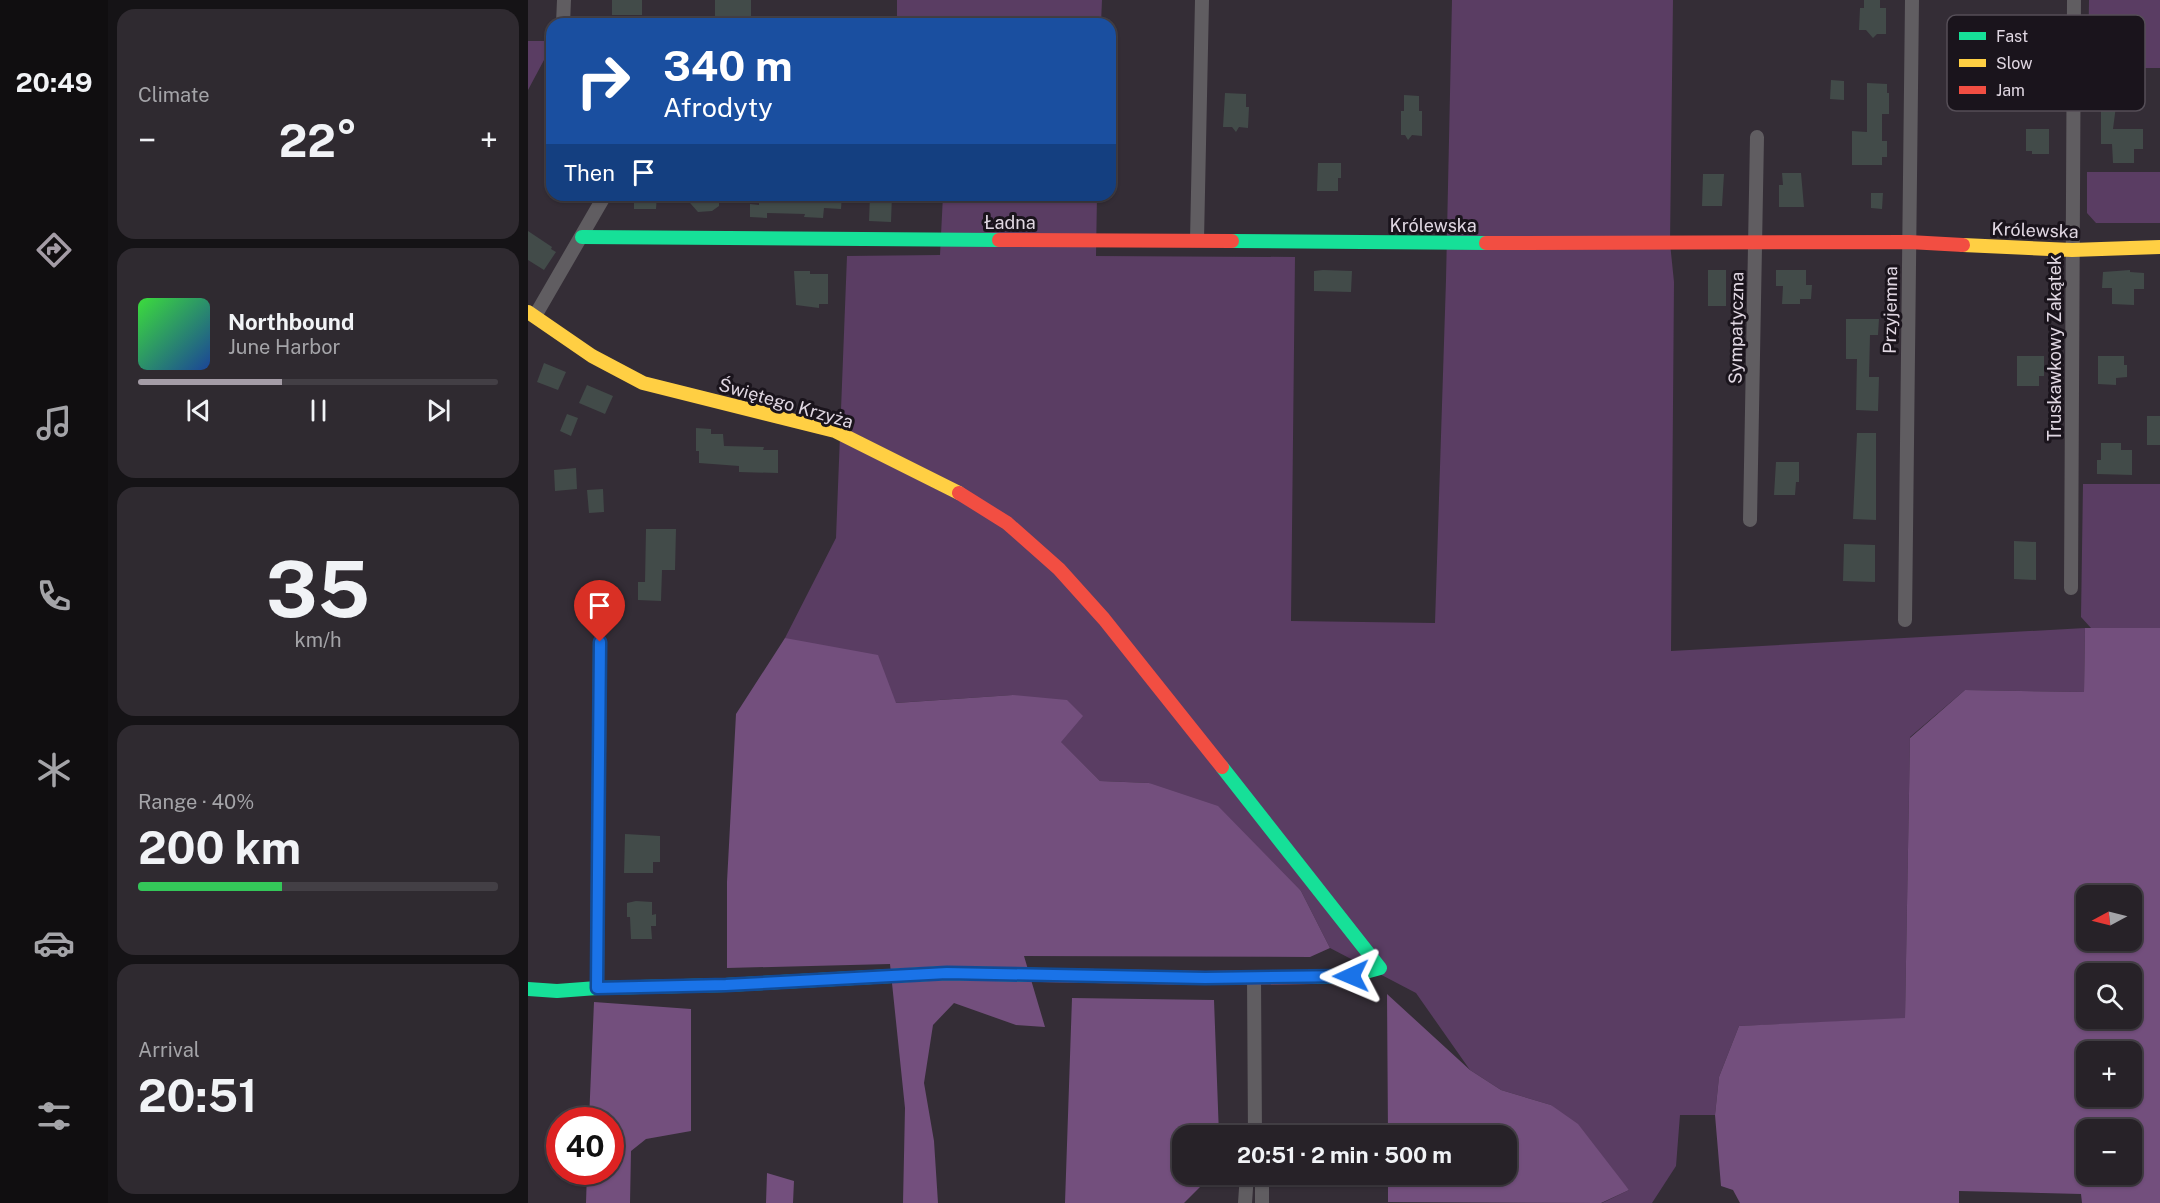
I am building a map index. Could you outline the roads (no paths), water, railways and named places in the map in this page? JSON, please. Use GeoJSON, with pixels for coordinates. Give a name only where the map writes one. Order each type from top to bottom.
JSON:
{"type":"FeatureCollection","features":[{"type":"Feature","properties":{"kind":"street"},"geometry":{"type":"LineString","coordinates":[[563,18],[564,0]]}},
{"type":"Feature","properties":{"kind":"street"},"geometry":{"type":"LineString","coordinates":[[1197,240],[1202,0]]}},
{"type":"Feature","properties":{"kind":"street","name":"Przyjemna"},"geometry":{"type":"LineString","coordinates":[[1905,620],[1912,0]]}},
{"type":"Feature","properties":{"kind":"street","name":"Truskawkowy Zakątek"},"geometry":{"type":"LineString","coordinates":[[2074,0],[2074,15]]}},
{"type":"Feature","properties":{"kind":"street","name":"Truskawkowy Zakątek"},"geometry":{"type":"LineString","coordinates":[[2071,588],[2073,111]]}},
{"type":"Feature","properties":{"kind":"street","name":"Sympatyczna"},"geometry":{"type":"LineString","coordinates":[[1750,520],[1757,137]]}},
{"type":"Feature","properties":{"kind":"street"},"geometry":{"type":"LineString","coordinates":[[531,314],[582,237],[602,201]]}},
{"type":"Feature","properties":{"kind":"street","name":"Ładna"},"geometry":{"type":"LineString","coordinates":[[582,237],[802,240],[1197,240]]}},
{"type":"Feature","properties":{"kind":"street","name":"Królewska"},"geometry":{"type":"LineString","coordinates":[[1197,240],[1375,243],[1909,242],[2072,250],[2160,247]]}},
{"type":"Feature","properties":{"kind":"street","name":"Świętego Krzyża"},"geometry":{"type":"LineString","coordinates":[[531,314],[592,356],[643,383],[835,431],[950,487],[1007,523],[1059,569],[1104,619],[1380,968],[1351,976],[1254,977]]}},
{"type":"Feature","properties":{"kind":"street"},"geometry":{"type":"LineString","coordinates":[[597,988],[600,642]]}},
{"type":"Feature","properties":{"kind":"street"},"geometry":{"type":"LineString","coordinates":[[528,989],[557,991],[726,985],[947,973],[1254,977],[1255,1125]]}},
{"type":"Feature","properties":{"kind":"street"},"geometry":{"type":"LineString","coordinates":[[1245,1203],[1246,1185]]}},
{"type":"Feature","properties":{"kind":"street"},"geometry":{"type":"LineString","coordinates":[[1262,1185],[1262,1203]]}}]}
